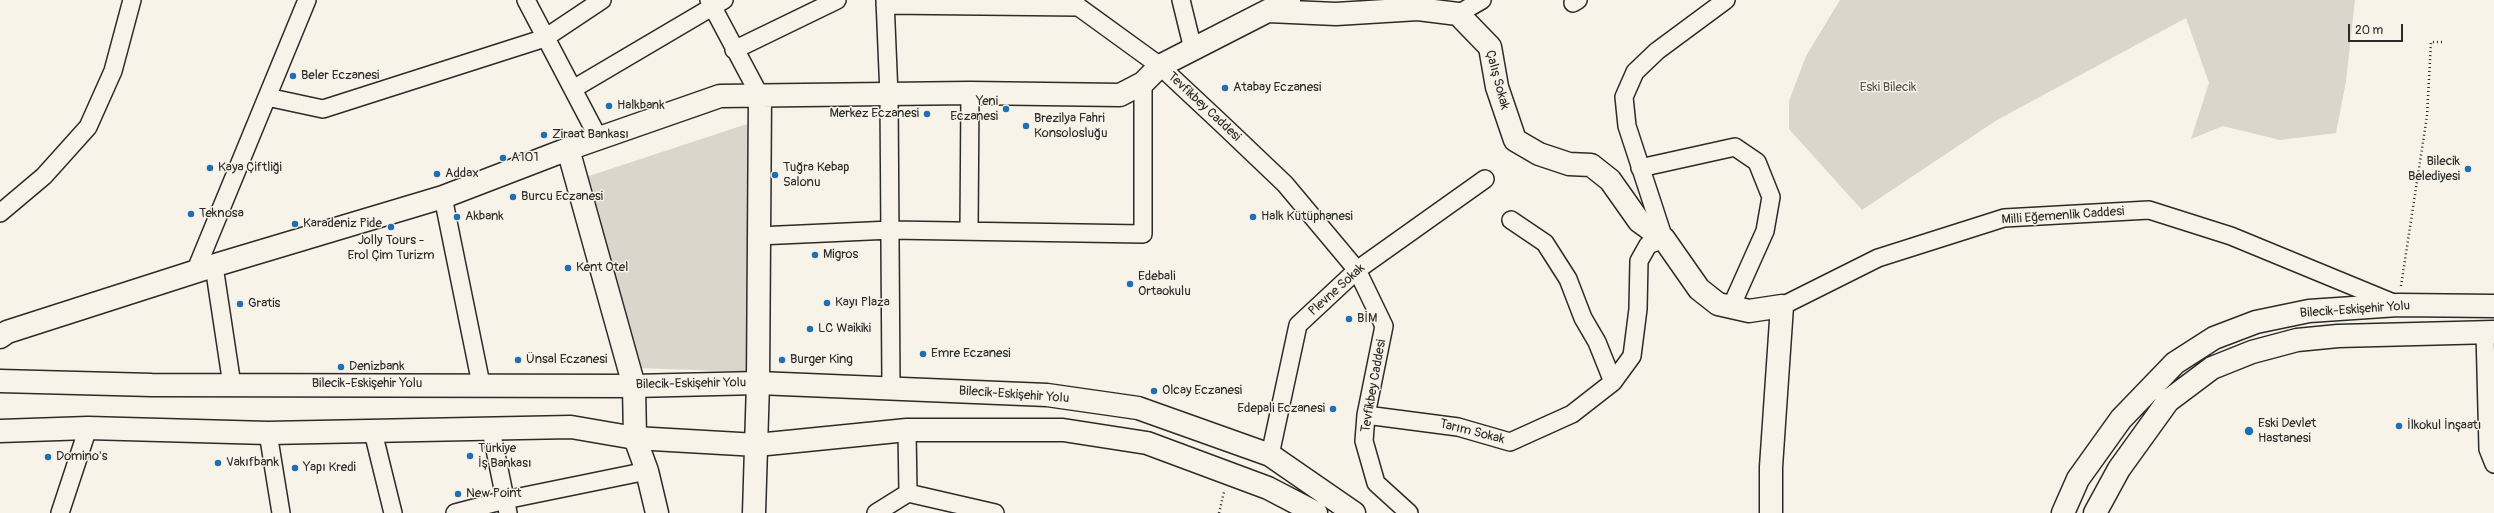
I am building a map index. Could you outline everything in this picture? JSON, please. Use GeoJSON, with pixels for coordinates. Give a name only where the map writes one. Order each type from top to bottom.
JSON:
{"type":"FeatureCollection","features":[{"type":"Feature","properties":{"kind":"main road"},"geometry":{"type":"LineString","coordinates":[[0,337],[8,332],[204,269],[443,197],[568,149],[720,96],[970,93],[1120,95],[1143,83],[1160,66],[1266,10],[1289,0]]}},
{"type":"Feature","properties":{"kind":"main road"},"geometry":{"type":"LineString","coordinates":[[1266,10],[1336,14],[1418,9],[1458,14]]}},
{"type":"Feature","properties":{"kind":"main road","name":"Çalış Sokak"},"geometry":{"type":"LineString","coordinates":[[1458,14],[1490,47],[1496,87],[1515,140],[1547,156],[1569,164],[1592,165],[1610,180],[1639,221],[1664,239]]}},
{"type":"Feature","properties":{"kind":"main road"},"geometry":{"type":"LineString","coordinates":[[754,513],[758,383],[760,96]]}},
{"type":"Feature","properties":{"kind":"main road"},"geometry":{"type":"LineString","coordinates":[[568,149],[634,386],[635,438],[647,471],[657,513]]}},
{"type":"Feature","properties":{"kind":"main road","name":"Milli Eğemenlik Caddesi"},"geometry":{"type":"LineString","coordinates":[[1664,239],[1699,289],[1718,304],[1749,311],[1782,306]]}},
{"type":"Feature","properties":{"kind":"main road","name":"Bilecik-Eskişehir Yolu"},"geometry":{"type":"LineString","coordinates":[[2063,513],[2078,479],[2121,419],[2175,363],[2214,338],[2256,322],[2309,311],[2398,305],[2494,306]]}},
{"type":"Feature","properties":{"kind":"main road"},"geometry":{"type":"LineString","coordinates":[[1771,513],[1771,466],[1782,306]]}},
{"type":"Feature","properties":{"kind":"main road","name":"Bilecik-Eskişehir Yolu"},"geometry":{"type":"LineString","coordinates":[[2096,513],[2119,469],[2168,401],[2212,368],[2252,352],[2297,340],[2338,336],[2490,332]]}},
{"type":"Feature","properties":{"kind":"main road","name":"Bilecik-Eskişehir Yolu"},"geometry":{"type":"LineString","coordinates":[[0,381],[232,385],[481,384],[634,386],[758,383],[890,387],[1047,395],[1138,408],[1270,455],[1354,513]]}},
{"type":"Feature","properties":{"kind":"main road"},"geometry":{"type":"LineString","coordinates":[[0,431],[88,428],[268,433],[491,430],[571,427],[635,438],[757,445],[906,430],[1063,430],[1147,443],[1268,488],[1316,513]]}},
{"type":"Feature","properties":{"kind":"street"},"geometry":{"type":"LineString","coordinates":[[0,213],[44,176],[88,127],[113,71],[132,0]]}},
{"type":"Feature","properties":{"kind":"street"},"geometry":{"type":"LineString","coordinates":[[232,385],[204,269],[267,97],[307,0]]}},
{"type":"Feature","properties":{"kind":"street"},"geometry":{"type":"LineString","coordinates":[[526,0],[599,139]]}},
{"type":"Feature","properties":{"kind":"street"},"geometry":{"type":"LineString","coordinates":[[267,97],[323,109],[545,38],[602,0]]}},
{"type":"Feature","properties":{"kind":"street"},"geometry":{"type":"LineString","coordinates":[[734,50],[837,0]]}},
{"type":"Feature","properties":{"kind":"street"},"geometry":{"type":"LineString","coordinates":[[1181,0],[1194,49]]}},
{"type":"Feature","properties":{"kind":"street"},"geometry":{"type":"LineString","coordinates":[[1458,14],[1482,0]]}},
{"type":"Feature","properties":{"kind":"street"},"geometry":{"type":"LineString","coordinates":[[1664,239],[1627,126],[1624,97],[1635,72],[1657,51],[1726,0]]}},
{"type":"Feature","properties":{"kind":"street"},"geometry":{"type":"LineString","coordinates":[[573,89],[715,2],[734,50],[760,96]]}},
{"type":"Feature","properties":{"kind":"street"},"geometry":{"type":"LineString","coordinates":[[890,387],[891,230],[889,95],[885,3],[1074,4]]}},
{"type":"Feature","properties":{"kind":"street","name":"Tevfikbey Caddesi"},"geometry":{"type":"LineString","coordinates":[[1074,4],[1160,66],[1285,184],[1357,270],[1384,326],[1366,415],[1364,441],[1376,483],[1409,513]]}},
{"type":"Feature","properties":{"kind":"street"},"geometry":{"type":"LineString","coordinates":[[758,236],[891,230],[1143,234],[1143,83]]}},
{"type":"Feature","properties":{"kind":"street"},"geometry":{"type":"LineString","coordinates":[[970,93],[970,231]]}},
{"type":"Feature","properties":{"kind":"street"},"geometry":{"type":"LineString","coordinates":[[1640,168],[1735,148],[1757,162],[1771,197],[1765,231],[1731,307]]}},
{"type":"Feature","properties":{"kind":"street","name":"Plevne Sokak"},"geometry":{"type":"LineString","coordinates":[[1270,455],[1298,325],[1357,270],[1485,179]]}},
{"type":"Feature","properties":{"kind":"street"},"geometry":{"type":"LineString","coordinates":[[443,197],[481,384]]}},
{"type":"Feature","properties":{"kind":"street","name":"Milli Eğemenlik Caddesi"},"geometry":{"type":"LineString","coordinates":[[1782,306],[1878,258],[2004,218],[2149,210],[2231,236],[2398,305]]}},
{"type":"Feature","properties":{"kind":"street"},"geometry":{"type":"LineString","coordinates":[[1511,220],[1545,243],[1568,279],[1583,318],[1597,342],[1613,382]]}},
{"type":"Feature","properties":{"kind":"street","name":"Tarım Sokak"},"geometry":{"type":"LineString","coordinates":[[1366,415],[1458,427],[1510,442],[1572,414],[1613,382],[1632,356],[1638,309],[1639,262],[1648,244],[1664,239]]}},
{"type":"Feature","properties":{"kind":"street"},"geometry":{"type":"LineString","coordinates":[[2490,332],[2488,449],[2494,464]]}},
{"type":"Feature","properties":{"kind":"street"},"geometry":{"type":"LineString","coordinates":[[60,513],[88,428]]}},
{"type":"Feature","properties":{"kind":"street"},"geometry":{"type":"LineString","coordinates":[[491,430],[507,506]]}},
{"type":"Feature","properties":{"kind":"street"},"geometry":{"type":"LineString","coordinates":[[906,430],[908,493]]}},
{"type":"Feature","properties":{"kind":"street"},"geometry":{"type":"LineString","coordinates":[[372,432],[392,513]]}},
{"type":"Feature","properties":{"kind":"street"},"geometry":{"type":"LineString","coordinates":[[268,433],[281,513]]}},
{"type":"Feature","properties":{"kind":"street"},"geometry":{"type":"LineString","coordinates":[[455,513],[507,506],[647,471]]}},
{"type":"Feature","properties":{"kind":"street"},"geometry":{"type":"LineString","coordinates":[[876,513],[908,493],[995,513]]}},
{"type":"Feature","properties":{"kind":"path"},"geometry":{"type":"LineString","coordinates":[[2398,305],[2427,116],[2431,42],[2442,42]]}},
{"type":"Feature","properties":{"kind":"green space","name":"Eski Bilecik"},"geometry":{"type":"Polygon","coordinates":[[[1840,0],[2355,0],[2346,81],[2336,133],[2280,140],[2223,126],[2191,139],[2209,83],[2186,18],[1997,120],[1862,210],[1789,129],[1789,101],[1806,56],[1840,0]]]}},
{"type":"Feature","properties":{"kind":"green space"},"geometry":{"type":"Polygon","coordinates":[[[750,123],[754,372],[638,368],[583,178],[750,123]]]}},
{"type":"Feature","properties":{"kind":"place","name":"Beler Eczanesi"},"geometry":{"type":"Point","coordinates":[293,76]}},
{"type":"Feature","properties":{"kind":"place","name":"Atabay Eczanesi"},"geometry":{"type":"Point","coordinates":[1225,88]}},
{"type":"Feature","properties":{"kind":"place","name":"Halkbank"},"geometry":{"type":"Point","coordinates":[609,106]}},
{"type":"Feature","properties":{"kind":"place","name":"Yeni Eczanesi"},"geometry":{"type":"Point","coordinates":[1006,109]}},
{"type":"Feature","properties":{"kind":"place","name":"Merkez Eczanesi"},"geometry":{"type":"Point","coordinates":[927,114]}},
{"type":"Feature","properties":{"kind":"place","name":"Brezilya Fahri Konsolosluğu"},"geometry":{"type":"Point","coordinates":[1026,126]}},
{"type":"Feature","properties":{"kind":"place","name":"Ziraat Bankası"},"geometry":{"type":"Point","coordinates":[544,135]}},
{"type":"Feature","properties":{"kind":"place","name":"A101"},"geometry":{"type":"Point","coordinates":[503,158]}},
{"type":"Feature","properties":{"kind":"place","name":"Kaya Çiftliği"},"geometry":{"type":"Point","coordinates":[210,168]}},
{"type":"Feature","properties":{"kind":"place","name":"Bilecik Belediyesi"},"geometry":{"type":"Point","coordinates":[2468,169]}},
{"type":"Feature","properties":{"kind":"place","name":"Addax"},"geometry":{"type":"Point","coordinates":[437,174]}},
{"type":"Feature","properties":{"kind":"place","name":"Tuğra Kebap Salonu"},"geometry":{"type":"Point","coordinates":[775,175]}},
{"type":"Feature","properties":{"kind":"place","name":"Burcu Eczanesi"},"geometry":{"type":"Point","coordinates":[513,197]}},
{"type":"Feature","properties":{"kind":"place","name":"Teknosa"},"geometry":{"type":"Point","coordinates":[191,214]}},
{"type":"Feature","properties":{"kind":"place","name":"Akbank"},"geometry":{"type":"Point","coordinates":[457,217]}},
{"type":"Feature","properties":{"kind":"place","name":"Halk Kütüphanesi"},"geometry":{"type":"Point","coordinates":[1253,217]}},
{"type":"Feature","properties":{"kind":"place","name":"Karadeniz Pide"},"geometry":{"type":"Point","coordinates":[295,224]}},
{"type":"Feature","properties":{"kind":"place","name":"Jolly Tours - Erol Çim Turizm"},"geometry":{"type":"Point","coordinates":[391,227]}},
{"type":"Feature","properties":{"kind":"place","name":"Migros"},"geometry":{"type":"Point","coordinates":[815,255]}},
{"type":"Feature","properties":{"kind":"place","name":"Kent Otel"},"geometry":{"type":"Point","coordinates":[568,268]}},
{"type":"Feature","properties":{"kind":"place","name":"Edebali Ortaokulu"},"geometry":{"type":"Point","coordinates":[1130,284]}},
{"type":"Feature","properties":{"kind":"place","name":"Kayı Plaza"},"geometry":{"type":"Point","coordinates":[827,303]}},
{"type":"Feature","properties":{"kind":"place","name":"Gratis"},"geometry":{"type":"Point","coordinates":[240,304]}},
{"type":"Feature","properties":{"kind":"place","name":"BİM"},"geometry":{"type":"Point","coordinates":[1349,319]}},
{"type":"Feature","properties":{"kind":"place","name":"LC Waikiki"},"geometry":{"type":"Point","coordinates":[810,329]}},
{"type":"Feature","properties":{"kind":"place","name":"Emre Eczanesi"},"geometry":{"type":"Point","coordinates":[923,354]}},
{"type":"Feature","properties":{"kind":"place","name":"Ünsal Eczanesi"},"geometry":{"type":"Point","coordinates":[518,360]}},
{"type":"Feature","properties":{"kind":"place","name":"Burger King"},"geometry":{"type":"Point","coordinates":[782,360]}},
{"type":"Feature","properties":{"kind":"place","name":"Denizbank"},"geometry":{"type":"Point","coordinates":[341,367]}},
{"type":"Feature","properties":{"kind":"place","name":"Olcay Eczanesi"},"geometry":{"type":"Point","coordinates":[1154,391]}},
{"type":"Feature","properties":{"kind":"place","name":"Edepali Eczanesi"},"geometry":{"type":"Point","coordinates":[1333,409]}},
{"type":"Feature","properties":{"kind":"place","name":"İlkokul İnşaatı"},"geometry":{"type":"Point","coordinates":[2399,426]}},
{"type":"Feature","properties":{"kind":"place","name":"Eski Devlet Hastanesi"},"geometry":{"type":"Point","coordinates":[2249,431]}},
{"type":"Feature","properties":{"kind":"place","name":"Türkiye İş Bankası"},"geometry":{"type":"Point","coordinates":[470,456]}},
{"type":"Feature","properties":{"kind":"place","name":"Domino's"},"geometry":{"type":"Point","coordinates":[48,457]}},
{"type":"Feature","properties":{"kind":"place","name":"Vakıfbank"},"geometry":{"type":"Point","coordinates":[218,463]}},
{"type":"Feature","properties":{"kind":"place","name":"Yapı Kredi"},"geometry":{"type":"Point","coordinates":[295,468]}},
{"type":"Feature","properties":{"kind":"place","name":"New Point"},"geometry":{"type":"Point","coordinates":[458,494]}}]}
